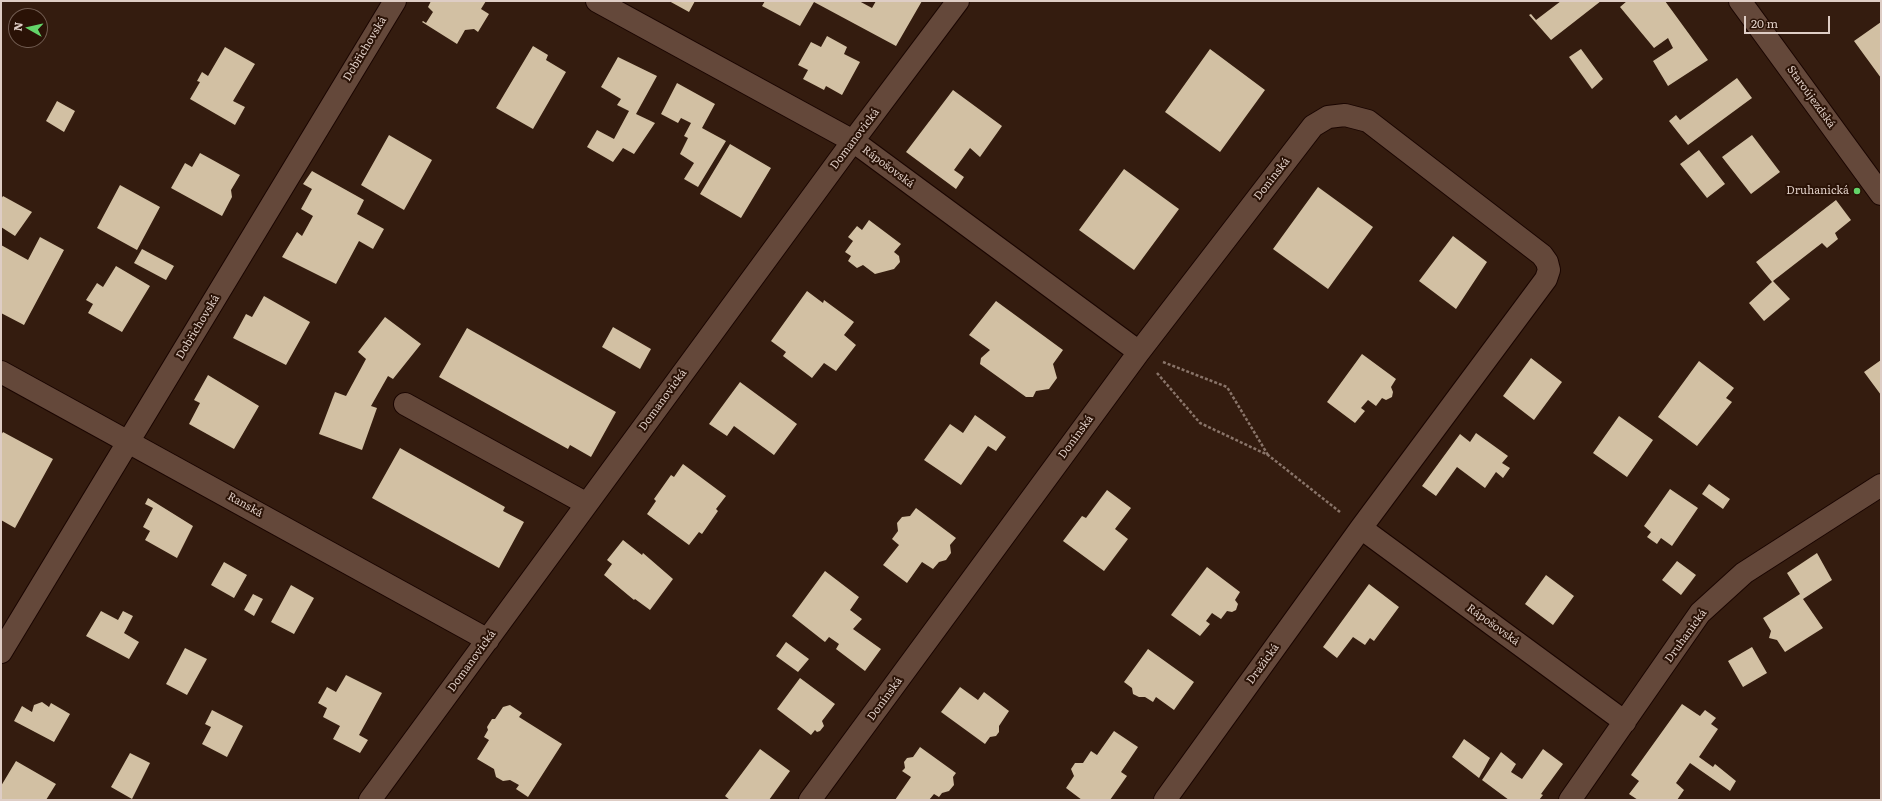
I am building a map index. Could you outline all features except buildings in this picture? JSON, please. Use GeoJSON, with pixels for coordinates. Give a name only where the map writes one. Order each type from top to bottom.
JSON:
{"type":"FeatureCollection","features":[{"type":"Feature","properties":{"kind":"street","name":"Dobřichovská"},"geometry":{"type":"LineString","coordinates":[[1,652],[394,1]]}},
{"type":"Feature","properties":{"kind":"street","name":"Rápošovská"},"geometry":{"type":"LineString","coordinates":[[597,1],[853,141],[1139,352]]}},
{"type":"Feature","properties":{"kind":"street","name":"Domanovická"},"geometry":{"type":"LineString","coordinates":[[370,800],[853,141],[958,1]]}},
{"type":"Feature","properties":{"kind":"street","name":"Staroújezdská"},"geometry":{"type":"LineString","coordinates":[[1740,1],[1881,194]]}},
{"type":"Feature","properties":{"kind":"street","name":"Donínská"},"geometry":{"type":"LineString","coordinates":[[810,800],[1139,352],[1313,126],[1328,117],[1345,115],[1368,121]]}},
{"type":"Feature","properties":{"kind":"street","name":"Dražická"},"geometry":{"type":"LineString","coordinates":[[1165,800],[1361,528],[1546,280],[1549,270],[1547,262],[1542,255],[1368,121]]}},
{"type":"Feature","properties":{"kind":"street","name":"Ranská"},"geometry":{"type":"LineString","coordinates":[[1,372],[129,441],[488,640]]}},
{"type":"Feature","properties":{"kind":"street"},"geometry":{"type":"LineString","coordinates":[[405,404],[587,504]]}},
{"type":"Feature","properties":{"kind":"street","name":"Druhanická"},"geometry":{"type":"LineString","coordinates":[[1570,800],[1700,613],[1744,573],[1881,485]]}},
{"type":"Feature","properties":{"kind":"street","name":"Rápošovská"},"geometry":{"type":"LineString","coordinates":[[1361,528],[1625,722]]}},
{"type":"Feature","properties":{"kind":"path"},"geometry":{"type":"LineString","coordinates":[[1139,352],[1200,422],[1268,455],[1361,528]]}},
{"type":"Feature","properties":{"kind":"path"},"geometry":{"type":"LineString","coordinates":[[1139,352],[1227,387],[1268,455]]}},
{"type":"Feature","properties":{"kind":"place","name":"Druhanická"},"geometry":{"type":"Point","coordinates":[1857,191]}}]}
